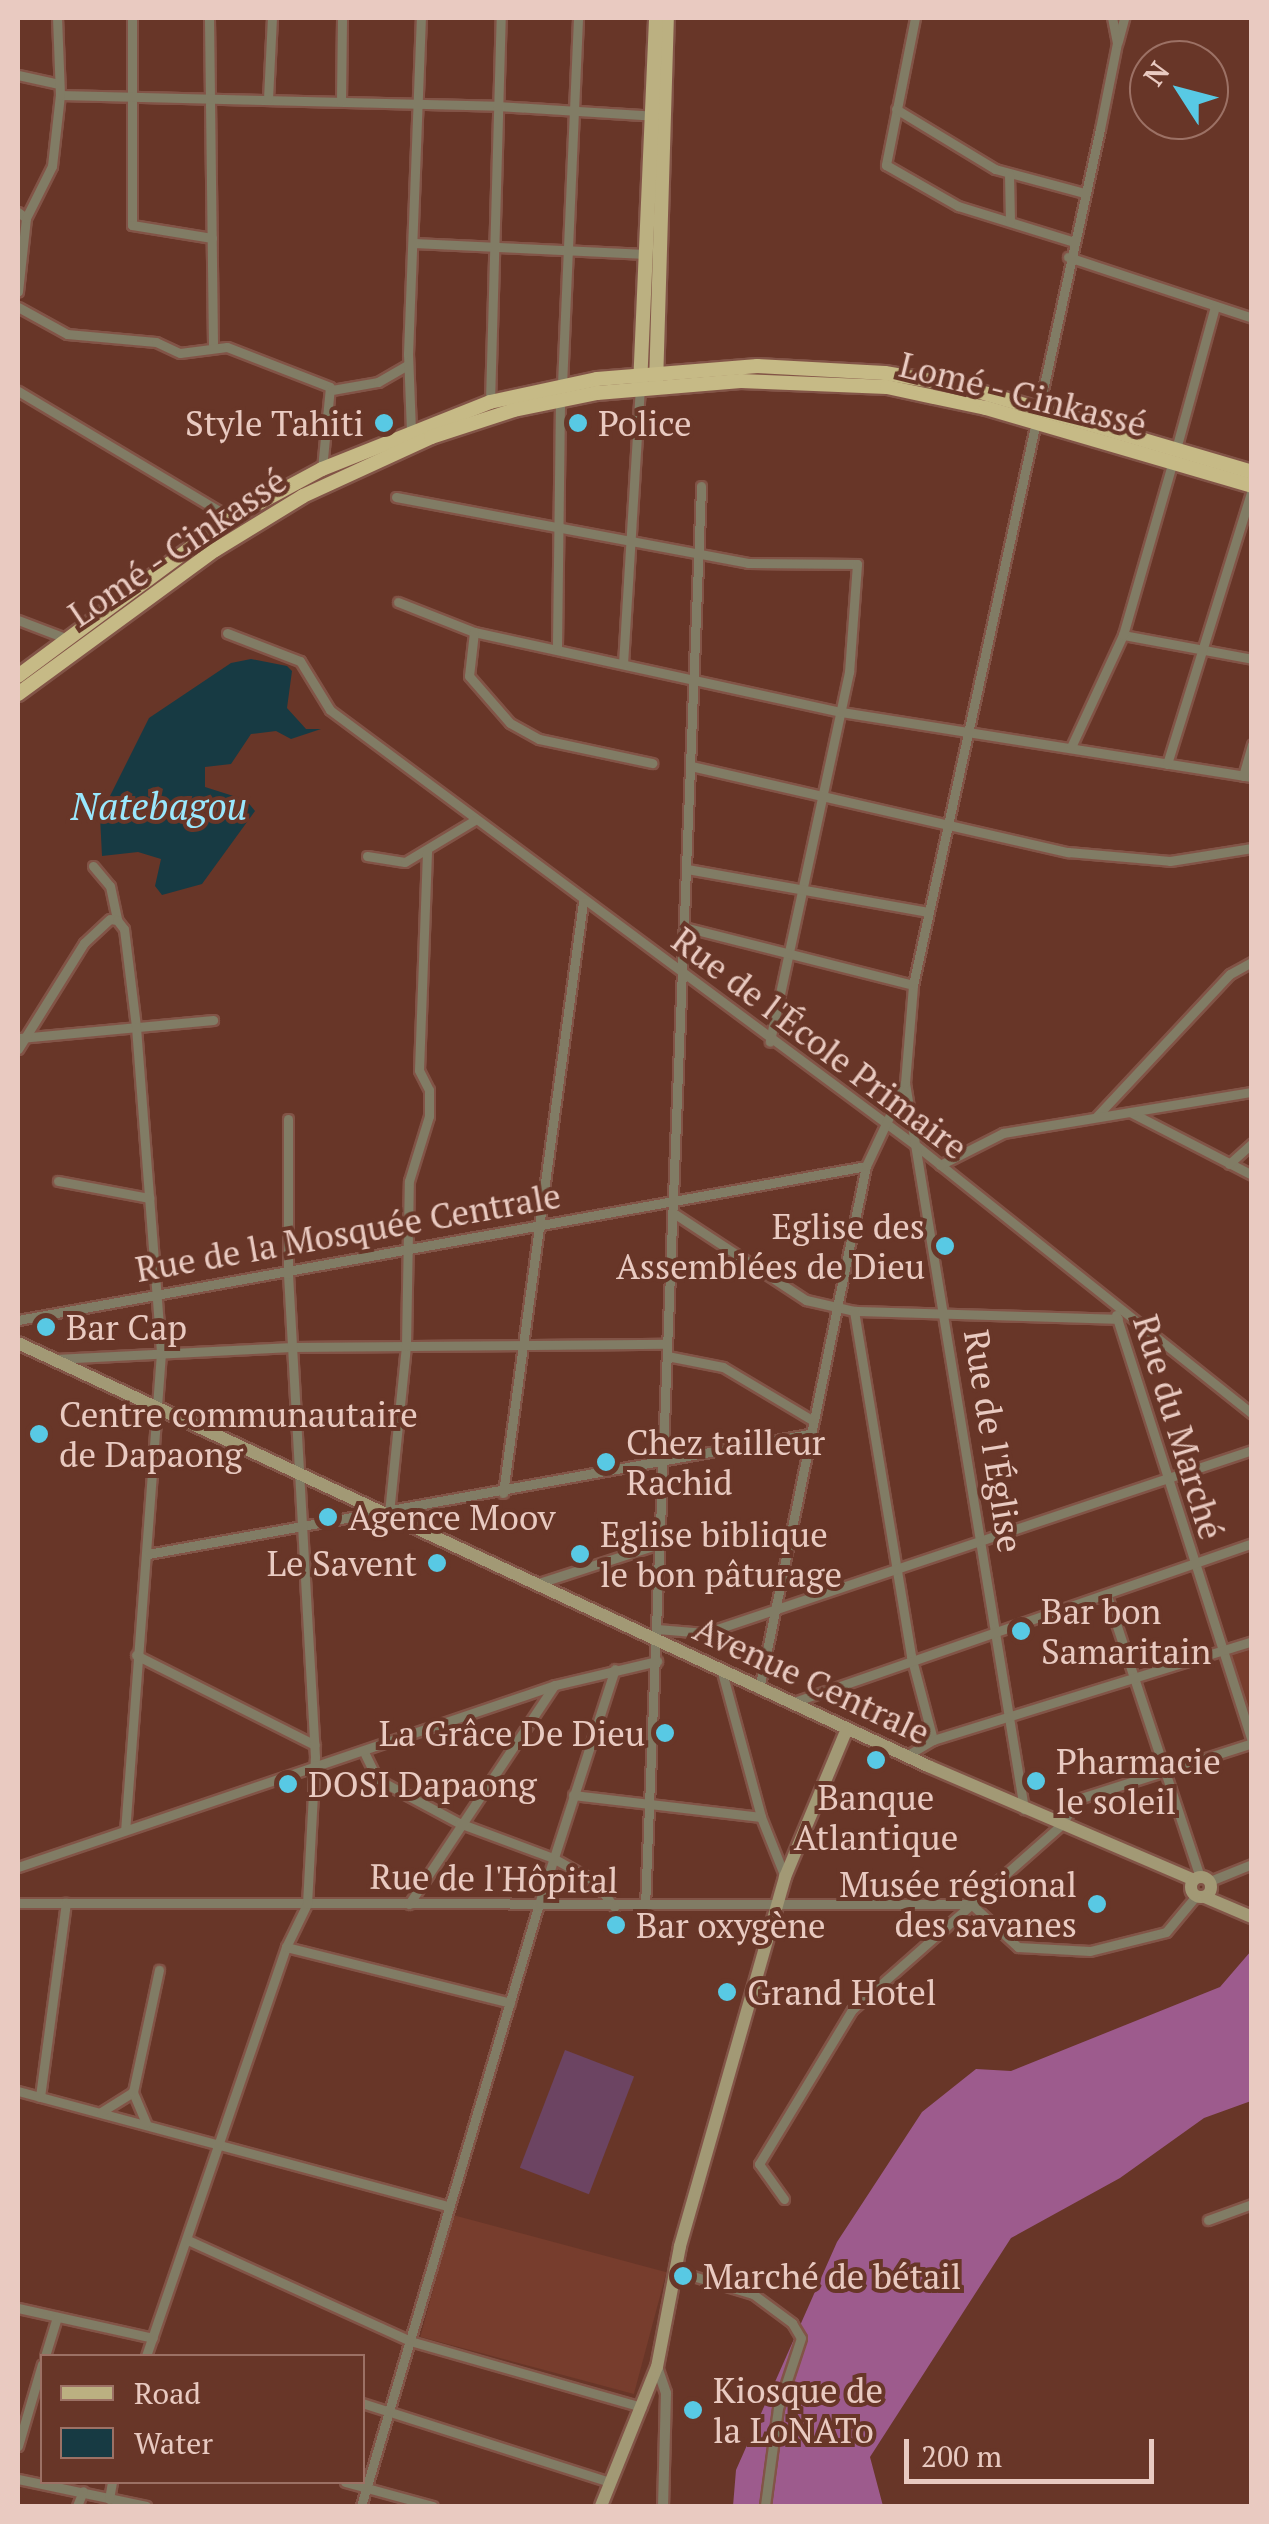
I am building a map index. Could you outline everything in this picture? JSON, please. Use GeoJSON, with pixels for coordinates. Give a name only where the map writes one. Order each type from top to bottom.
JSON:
{"type":"FeatureCollection","features":[{"type":"Feature","properties":{"kind":"highway","name":"Lomé - Cinkassé"},"geometry":{"type":"LineString","coordinates":[[18,676],[231,518],[322,469],[490,402],[649,378],[885,373],[1174,456],[1252,472]]}},
{"type":"Feature","properties":{"kind":"highway","name":"Lomé - Cinkassé"},"geometry":{"type":"LineString","coordinates":[[18,694],[279,508],[431,437],[561,393]]}},
{"type":"Feature","properties":{"kind":"highway","name":"Lomé - Cinkassé"},"geometry":{"type":"LineString","coordinates":[[1174,456],[1252,488]]}},
{"type":"Feature","properties":{"kind":"main road"},"geometry":{"type":"LineString","coordinates":[[649,378],[656,18]]}},
{"type":"Feature","properties":{"kind":"main road"},"geometry":{"type":"LineString","coordinates":[[649,378],[667,18]]}},
{"type":"Feature","properties":{"kind":"main road","name":"Avenue Centrale"},"geometry":{"type":"LineString","coordinates":[[18,1343],[534,1585],[657,1636],[722,1672],[1201,1887],[1246,1914]]}},
{"type":"Feature","properties":{"kind":"main road"},"geometry":{"type":"LineString","coordinates":[[600,2506],[657,2367],[676,2271],[785,1877],[847,1729]]}},
{"type":"Feature","properties":{"kind":"street"},"geometry":{"type":"LineString","coordinates":[[18,292],[22,215],[52,166],[60,90],[56,18]]}},
{"type":"Feature","properties":{"kind":"street"},"geometry":{"type":"LineString","coordinates":[[132,18],[133,228],[212,238]]}},
{"type":"Feature","properties":{"kind":"street"},"geometry":{"type":"LineString","coordinates":[[209,18],[212,346]]}},
{"type":"Feature","properties":{"kind":"street"},"geometry":{"type":"LineString","coordinates":[[268,99],[272,18]]}},
{"type":"Feature","properties":{"kind":"street"},"geometry":{"type":"LineString","coordinates":[[341,101],[342,18]]}},
{"type":"Feature","properties":{"kind":"street"},"geometry":{"type":"LineString","coordinates":[[411,431],[408,365],[421,18]]}},
{"type":"Feature","properties":{"kind":"street"},"geometry":{"type":"LineString","coordinates":[[490,402],[501,18]]}},
{"type":"Feature","properties":{"kind":"street"},"geometry":{"type":"LineString","coordinates":[[557,647],[561,393],[578,18]]}},
{"type":"Feature","properties":{"kind":"street"},"geometry":{"type":"LineString","coordinates":[[915,18],[886,165],[958,206],[1072,241]]}},
{"type":"Feature","properties":{"kind":"street"},"geometry":{"type":"LineString","coordinates":[[1112,18],[1118,43]]}},
{"type":"Feature","properties":{"kind":"street"},"geometry":{"type":"LineString","coordinates":[[759,1688],[866,1166],[905,1082],[913,985],[946,824],[1068,257],[1124,18]]}},
{"type":"Feature","properties":{"kind":"street"},"geometry":{"type":"LineString","coordinates":[[18,75],[60,90],[132,97],[498,106],[654,116]]}},
{"type":"Feature","properties":{"kind":"street"},"geometry":{"type":"LineString","coordinates":[[896,110],[1010,174],[1084,193]]}},
{"type":"Feature","properties":{"kind":"street"},"geometry":{"type":"LineString","coordinates":[[1010,174],[1010,221]]}},
{"type":"Feature","properties":{"kind":"street"},"geometry":{"type":"LineString","coordinates":[[413,243],[650,254]]}},
{"type":"Feature","properties":{"kind":"street"},"geometry":{"type":"LineString","coordinates":[[1068,257],[1252,318]]}},
{"type":"Feature","properties":{"kind":"street"},"geometry":{"type":"LineString","coordinates":[[1071,748],[1123,635],[1214,306]]}},
{"type":"Feature","properties":{"kind":"street"},"geometry":{"type":"LineString","coordinates":[[18,307],[66,334],[156,342],[180,353],[212,346],[332,390],[378,382],[408,365]]}},
{"type":"Feature","properties":{"kind":"street"},"geometry":{"type":"LineString","coordinates":[[623,664],[629,545],[649,378]]}},
{"type":"Feature","properties":{"kind":"street"},"geometry":{"type":"LineString","coordinates":[[322,469],[332,390]]}},
{"type":"Feature","properties":{"kind":"street"},"geometry":{"type":"LineString","coordinates":[[18,391],[231,518]]}},
{"type":"Feature","properties":{"kind":"street"},"geometry":{"type":"LineString","coordinates":[[645,1907],[666,1462],[667,1344],[676,1208],[691,680],[701,486]]}},
{"type":"Feature","properties":{"kind":"street"},"geometry":{"type":"LineString","coordinates":[[1167,764],[1206,651],[1252,488]]}},
{"type":"Feature","properties":{"kind":"street"},"geometry":{"type":"LineString","coordinates":[[396,497],[629,545],[770,564],[856,564],[858,615],[841,712],[820,791],[770,1042]]}},
{"type":"Feature","properties":{"kind":"street"},"geometry":{"type":"LineString","coordinates":[[398,602],[474,632],[557,647],[841,712],[966,733],[1247,777],[1252,744]]}},
{"type":"Feature","properties":{"kind":"street"},"geometry":{"type":"LineString","coordinates":[[18,620],[68,640]]}},
{"type":"Feature","properties":{"kind":"street"},"geometry":{"type":"LineString","coordinates":[[474,632],[469,676],[510,723],[540,739],[652,763]]}},
{"type":"Feature","properties":{"kind":"street","name":"Rue de l'École Primaire"},"geometry":{"type":"LineString","coordinates":[[227,633],[300,661],[313,691],[474,820],[770,1042],[918,1147],[1252,1414]]}},
{"type":"Feature","properties":{"kind":"street"},"geometry":{"type":"LineString","coordinates":[[1123,635],[1252,659]]}},
{"type":"Feature","properties":{"kind":"street"},"geometry":{"type":"LineString","coordinates":[[691,766],[1127,860],[1170,861],[1252,848]]}},
{"type":"Feature","properties":{"kind":"street"},"geometry":{"type":"LineString","coordinates":[[367,856],[402,863],[474,820]]}},
{"type":"Feature","properties":{"kind":"street"},"geometry":{"type":"LineString","coordinates":[[386,1513],[406,1346],[410,1174],[429,1116],[428,1090],[419,1070],[427,851]]}},
{"type":"Feature","properties":{"kind":"street"},"geometry":{"type":"LineString","coordinates":[[93,866],[110,886],[124,929],[136,1027],[160,1353],[159,1408],[136,1655],[125,1830]]}},
{"type":"Feature","properties":{"kind":"street"},"geometry":{"type":"LineString","coordinates":[[687,868],[804,885],[928,912]]}},
{"type":"Feature","properties":{"kind":"street"},"geometry":{"type":"LineString","coordinates":[[503,1493],[536,1228],[584,902]]}},
{"type":"Feature","properties":{"kind":"street"},"geometry":{"type":"LineString","coordinates":[[18,1049],[21,1038],[84,943],[110,919],[118,920]]}},
{"type":"Feature","properties":{"kind":"street"},"geometry":{"type":"LineString","coordinates":[[684,927],[913,985]]}},
{"type":"Feature","properties":{"kind":"street"},"geometry":{"type":"LineString","coordinates":[[1096,1117],[1230,974],[1252,962]]}},
{"type":"Feature","properties":{"kind":"street"},"geometry":{"type":"LineString","coordinates":[[21,1038],[213,1020]]}},
{"type":"Feature","properties":{"kind":"street","name":"Rue de l'Église"},"geometry":{"type":"LineString","coordinates":[[905,1082],[998,1628],[1024,1809]]}},
{"type":"Feature","properties":{"kind":"street"},"geometry":{"type":"LineString","coordinates":[[940,1165],[1003,1133],[1252,1092]]}},
{"type":"Feature","properties":{"kind":"street"},"geometry":{"type":"LineString","coordinates":[[1130,1112],[1252,1175]]}},
{"type":"Feature","properties":{"kind":"street"},"geometry":{"type":"LineString","coordinates":[[147,2354],[190,2241],[286,1947],[307,1904],[316,1771],[296,1473],[288,1274],[288,1120]]}},
{"type":"Feature","properties":{"kind":"street"},"geometry":{"type":"LineString","coordinates":[[1230,1164],[1252,1143]]}},
{"type":"Feature","properties":{"kind":"street","name":"Rue de la Mosquée Centrale"},"geometry":{"type":"LineString","coordinates":[[18,1320],[406,1250],[676,1208],[866,1166]]}},
{"type":"Feature","properties":{"kind":"street"},"geometry":{"type":"LineString","coordinates":[[58,1181],[149,1198]]}},
{"type":"Feature","properties":{"kind":"street"},"geometry":{"type":"LineString","coordinates":[[676,1208],[786,1290],[838,1307],[854,1311],[1118,1319]]}},
{"type":"Feature","properties":{"kind":"street","name":"Rue du Marché"},"geometry":{"type":"LineString","coordinates":[[1110,1301],[1252,1742]]}},
{"type":"Feature","properties":{"kind":"street"},"geometry":{"type":"LineString","coordinates":[[854,1311],[911,1656],[934,1740]]}},
{"type":"Feature","properties":{"kind":"street"},"geometry":{"type":"LineString","coordinates":[[51,1359],[292,1347],[667,1344]]}},
{"type":"Feature","properties":{"kind":"street"},"geometry":{"type":"LineString","coordinates":[[667,1356],[723,1368],[812,1420]]}},
{"type":"Feature","properties":{"kind":"street"},"geometry":{"type":"LineString","coordinates":[[148,1554],[503,1493],[809,1434]]}},
{"type":"Feature","properties":{"kind":"street"},"geometry":{"type":"LineString","coordinates":[[657,1636],[705,1633],[896,1571],[981,1537],[1252,1450]]}},
{"type":"Feature","properties":{"kind":"street"},"geometry":{"type":"LineString","coordinates":[[534,1585],[662,1542]]}},
{"type":"Feature","properties":{"kind":"street"},"geometry":{"type":"LineString","coordinates":[[790,1703],[911,1656],[1107,1596],[1252,1544]]}},
{"type":"Feature","properties":{"kind":"street"},"geometry":{"type":"LineString","coordinates":[[1107,1596],[1201,1887]]}},
{"type":"Feature","properties":{"kind":"street"},"geometry":{"type":"LineString","coordinates":[[906,1756],[934,1740],[1252,1641]]}},
{"type":"Feature","properties":{"kind":"street"},"geometry":{"type":"LineString","coordinates":[[136,1655],[315,1745]]}},
{"type":"Feature","properties":{"kind":"street"},"geometry":{"type":"LineString","coordinates":[[18,1868],[125,1830],[316,1771],[555,1684],[656,1661]]}},
{"type":"Feature","properties":{"kind":"street"},"geometry":{"type":"LineString","coordinates":[[361,2506],[538,1907],[616,1669]]}},
{"type":"Feature","properties":{"kind":"street"},"geometry":{"type":"LineString","coordinates":[[722,1672],[761,1817],[785,1877]]}},
{"type":"Feature","properties":{"kind":"street"},"geometry":{"type":"LineString","coordinates":[[409,1904],[555,1684]]}},
{"type":"Feature","properties":{"kind":"street"},"geometry":{"type":"LineString","coordinates":[[784,2199],[759,2164],[844,2020],[1060,1826],[1084,1796],[1252,1742]]}},
{"type":"Feature","properties":{"kind":"street"},"geometry":{"type":"LineString","coordinates":[[364,1752],[376,1780],[459,1824],[553,1858],[594,1880],[614,1907]]}},
{"type":"Feature","properties":{"kind":"street"},"geometry":{"type":"LineString","coordinates":[[573,1795],[761,1817]]}},
{"type":"Feature","properties":{"kind":"street"},"geometry":{"type":"LineString","coordinates":[[971,1904],[1018,1948],[1090,1951],[1166,1932],[1201,1887],[1252,1864]]}},
{"type":"Feature","properties":{"kind":"street","name":"Rue de l'Hôpital"},"geometry":{"type":"LineString","coordinates":[[18,1902],[538,1907],[971,1904]]}},
{"type":"Feature","properties":{"kind":"street"},"geometry":{"type":"LineString","coordinates":[[40,2097],[66,1903]]}},
{"type":"Feature","properties":{"kind":"street"},"geometry":{"type":"LineString","coordinates":[[286,1947],[510,2003]]}},
{"type":"Feature","properties":{"kind":"street"},"geometry":{"type":"LineString","coordinates":[[146,2123],[132,2092],[160,1970]]}},
{"type":"Feature","properties":{"kind":"street"},"geometry":{"type":"LineString","coordinates":[[18,2091],[448,2206]]}},
{"type":"Feature","properties":{"kind":"street"},"geometry":{"type":"LineString","coordinates":[[100,2112],[132,2092]]}},
{"type":"Feature","properties":{"kind":"street"},"geometry":{"type":"LineString","coordinates":[[1208,2220],[1252,2204]]}},
{"type":"Feature","properties":{"kind":"street"},"geometry":{"type":"LineString","coordinates":[[190,2241],[410,2341],[642,2407]]}},
{"type":"Feature","properties":{"kind":"street"},"geometry":{"type":"LineString","coordinates":[[676,2271],[753,2294],[792,2323],[800,2338],[778,2408],[766,2506]]}},
{"type":"Feature","properties":{"kind":"street"},"geometry":{"type":"LineString","coordinates":[[18,2308],[154,2338]]}},
{"type":"Feature","properties":{"kind":"street"},"geometry":{"type":"LineString","coordinates":[[46,2354],[57,2317]]}},
{"type":"Feature","properties":{"kind":"street"},"geometry":{"type":"LineString","coordinates":[[657,2367],[666,2392],[663,2506]]}},
{"type":"Feature","properties":{"kind":"street"},"geometry":{"type":"LineString","coordinates":[[18,2446],[40,2371]]}},
{"type":"Feature","properties":{"kind":"street"},"geometry":{"type":"LineString","coordinates":[[365,2404],[610,2482]]}},
{"type":"Feature","properties":{"kind":"street"},"geometry":{"type":"LineString","coordinates":[[46,2484],[146,2506]]}},
{"type":"Feature","properties":{"kind":"street"},"geometry":{"type":"LineString","coordinates":[[110,2499],[112,2484]]}},
{"type":"Feature","properties":{"kind":"street"},"geometry":{"type":"LineString","coordinates":[[351,2484],[433,2506]]}},
{"type":"Feature","properties":{"kind":"street"},"geometry":{"type":"LineString","coordinates":[[77,2506],[84,2491]]}},
{"type":"Feature","properties":{"kind":"shaded area"},"geometry":{"type":"Polygon","coordinates":[[[1251,1642],[1251,1741],[1220,1653],[1251,1642]]]}},
{"type":"Feature","properties":{"kind":"shaded area"},"geometry":{"type":"Polygon","coordinates":[[[1251,1951],[1251,2101],[1204,2118],[1120,2178],[1011,2238],[870,2457],[883,2506],[733,2506],[736,2470],[837,2242],[922,2112],[976,2069],[1011,2071],[1220,1987],[1251,1951]]]}},
{"type":"Feature","properties":{"kind":"shaded area"},"geometry":{"type":"Polygon","coordinates":[[[565,2050],[634,2077],[589,2194],[520,2168],[565,2050]]]}},
{"type":"Feature","properties":{"kind":"shaded area"},"geometry":{"type":"Polygon","coordinates":[[[453,2215],[666,2272],[634,2394],[420,2337],[453,2215]]]}},
{"type":"Feature","properties":{"kind":"water","name":"Natebagou"},"geometry":{"type":"Polygon","coordinates":[[[251,659],[287,666],[292,671],[287,708],[306,729],[321,729],[291,739],[276,731],[251,734],[231,764],[205,767],[205,787],[246,800],[255,811],[202,884],[162,895],[155,886],[161,859],[138,852],[102,856],[100,816],[149,718],[231,663],[251,659]]]}},
{"type":"Feature","properties":{"kind":"place","name":"Style Tahiti"},"geometry":{"type":"Point","coordinates":[384,423]}},
{"type":"Feature","properties":{"kind":"place","name":"Police"},"geometry":{"type":"Point","coordinates":[578,423]}},
{"type":"Feature","properties":{"kind":"place","name":"Eglise des Assemblées de Dieu"},"geometry":{"type":"Point","coordinates":[945,1246]}},
{"type":"Feature","properties":{"kind":"place","name":"Bar Cap"},"geometry":{"type":"Point","coordinates":[46,1327]}},
{"type":"Feature","properties":{"kind":"place","name":"Centre communautaire de Dapaong"},"geometry":{"type":"Point","coordinates":[39,1434]}},
{"type":"Feature","properties":{"kind":"place","name":"Chez tailleur Rachid"},"geometry":{"type":"Point","coordinates":[606,1462]}},
{"type":"Feature","properties":{"kind":"place","name":"Agence Moov"},"geometry":{"type":"Point","coordinates":[328,1517]}},
{"type":"Feature","properties":{"kind":"place","name":"Eglise biblique le bon pâturage"},"geometry":{"type":"Point","coordinates":[580,1554]}},
{"type":"Feature","properties":{"kind":"place","name":"Le Savent"},"geometry":{"type":"Point","coordinates":[437,1563]}},
{"type":"Feature","properties":{"kind":"place","name":"Bar bon Samaritain"},"geometry":{"type":"Point","coordinates":[1021,1631]}},
{"type":"Feature","properties":{"kind":"place","name":"La Grâce De Dieu"},"geometry":{"type":"Point","coordinates":[665,1733]}},
{"type":"Feature","properties":{"kind":"place","name":"Banque Atlantique"},"geometry":{"type":"Point","coordinates":[876,1760]}},
{"type":"Feature","properties":{"kind":"place","name":"Pharmacie le soleil"},"geometry":{"type":"Point","coordinates":[1036,1781]}},
{"type":"Feature","properties":{"kind":"place","name":"DOSI Dapaong"},"geometry":{"type":"Point","coordinates":[288,1784]}},
{"type":"Feature","properties":{"kind":"place","name":"Musée régional des savanes"},"geometry":{"type":"Point","coordinates":[1097,1904]}},
{"type":"Feature","properties":{"kind":"place","name":"Bar oxygène"},"geometry":{"type":"Point","coordinates":[616,1925]}},
{"type":"Feature","properties":{"kind":"place","name":"Grand Hotel"},"geometry":{"type":"Point","coordinates":[727,1992]}},
{"type":"Feature","properties":{"kind":"place","name":"Marché de bétail"},"geometry":{"type":"Point","coordinates":[683,2276]}},
{"type":"Feature","properties":{"kind":"place","name":"Kiosque de la LoNATo"},"geometry":{"type":"Point","coordinates":[693,2410]}}]}
